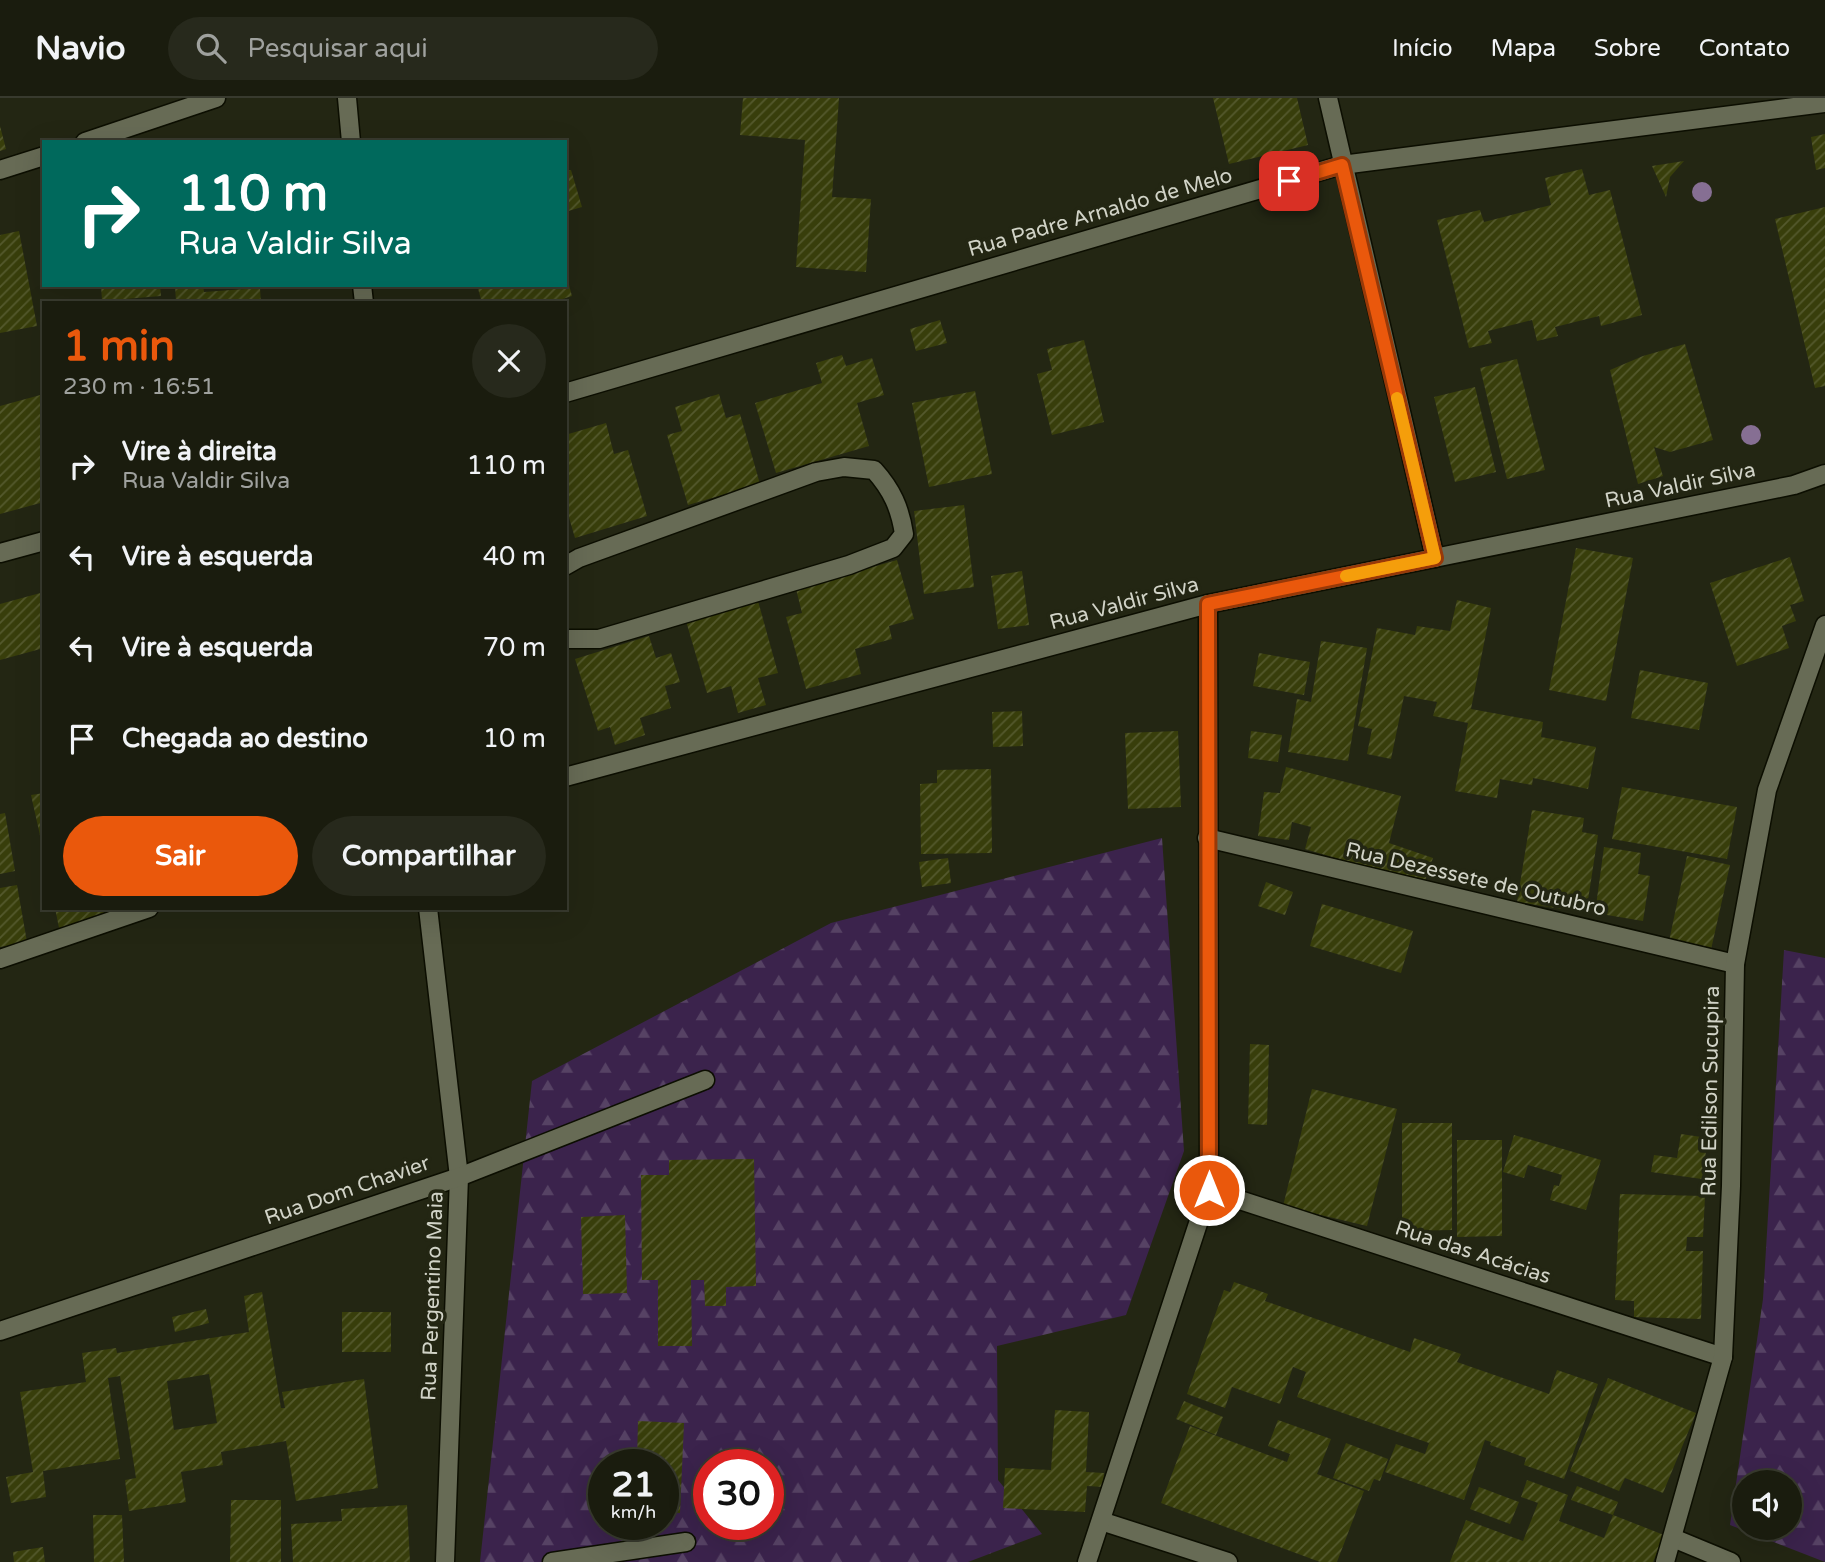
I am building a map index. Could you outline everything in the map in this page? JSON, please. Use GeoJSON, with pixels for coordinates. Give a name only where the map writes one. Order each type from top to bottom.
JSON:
{"type":"FeatureCollection","features":[{"type":"Feature","properties":{"kind":"street"},"geometry":{"type":"LineString","coordinates":[[91,140],[216,98]]}},
{"type":"Feature","properties":{"kind":"street"},"geometry":{"type":"LineString","coordinates":[[347,98],[351,140]]}},
{"type":"Feature","properties":{"kind":"street"},"geometry":{"type":"LineString","coordinates":[[1328,98],[1435,558]]}},
{"type":"Feature","properties":{"kind":"street","name":"Rua Padre Arnaldo de Melo"},"geometry":{"type":"LineString","coordinates":[[567,392],[1342,165],[1825,103]]}},
{"type":"Feature","properties":{"kind":"street"},"geometry":{"type":"LineString","coordinates":[[0,170],[42,157]]}},
{"type":"Feature","properties":{"kind":"street"},"geometry":{"type":"LineString","coordinates":[[567,565],[579,558],[816,472],[844,467],[874,470],[888,485],[900,510],[904,534],[893,548],[849,565],[599,639],[567,639]]}},
{"type":"Feature","properties":{"kind":"street","name":"Rua Valdir Silva"},"geometry":{"type":"LineString","coordinates":[[567,776],[1208,604],[1794,485],[1825,474]]}},
{"type":"Feature","properties":{"kind":"street"},"geometry":{"type":"LineString","coordinates":[[1794,485],[1825,490]]}},
{"type":"Feature","properties":{"kind":"street"},"geometry":{"type":"LineString","coordinates":[[0,553],[42,542]]}},
{"type":"Feature","properties":{"kind":"street"},"geometry":{"type":"LineString","coordinates":[[1087,1562],[1209,1190],[1208,604]]}},
{"type":"Feature","properties":{"kind":"street","name":"Rua Edilson Sucupira"},"geometry":{"type":"LineString","coordinates":[[1665,1562],[1723,1357],[1731,1186],[1735,964],[1767,790],[1825,625]]}},
{"type":"Feature","properties":{"kind":"street","name":"Rua Dezessete de Outubro"},"geometry":{"type":"LineString","coordinates":[[1207,838],[1735,964]]}},
{"type":"Feature","properties":{"kind":"street"},"geometry":{"type":"LineString","coordinates":[[0,959],[143,910]]}},
{"type":"Feature","properties":{"kind":"street","name":"Rua Pergentino Maia"},"geometry":{"type":"LineString","coordinates":[[428,910],[460,1177],[445,1562]]}},
{"type":"Feature","properties":{"kind":"street","name":"Rua Dom Chavier"},"geometry":{"type":"LineString","coordinates":[[0,1331],[460,1177],[705,1080]]}},
{"type":"Feature","properties":{"kind":"street","name":"Rua das Acácias"},"geometry":{"type":"LineString","coordinates":[[1209,1190],[1723,1357]]}},
{"type":"Feature","properties":{"kind":"street"},"geometry":{"type":"LineString","coordinates":[[1101,1521],[1228,1562]]}},
{"type":"Feature","properties":{"kind":"street"},"geometry":{"type":"LineString","coordinates":[[1673,1538],[1731,1562]]}},
{"type":"Feature","properties":{"kind":"street"},"geometry":{"type":"LineString","coordinates":[[552,1562],[686,1542]]}},
{"type":"Feature","properties":{"kind":"green space"},"geometry":{"type":"Polygon","coordinates":[[[1162,838],[1184,1151],[1126,1315],[997,1346],[998,1480],[1042,1534],[968,1562],[480,1562],[532,1081],[831,923],[1162,838]]]}},
{"type":"Feature","properties":{"kind":"green space"},"geometry":{"type":"Polygon","coordinates":[[[1784,950],[1825,958],[1825,1562],[1769,1540],[1802,1540],[1802,1470],[1738,1470],[1763,1299],[1784,950]]]}},
{"type":"Feature","properties":{"kind":"building"},"geometry":{"type":"Polygon","coordinates":[[[743,98],[839,98],[832,197],[871,199],[866,272],[796,267],[805,140],[740,135],[743,98]]]}},
{"type":"Feature","properties":{"kind":"building"},"geometry":{"type":"Polygon","coordinates":[[[1213,98],[1297,98],[1308,145],[1229,164],[1213,98]]]}},
{"type":"Feature","properties":{"kind":"building"},"geometry":{"type":"Polygon","coordinates":[[[0,126],[6,149],[0,151],[0,126]]]}},
{"type":"Feature","properties":{"kind":"building"},"geometry":{"type":"Polygon","coordinates":[[[1825,134],[1825,168],[1816,170],[1811,137],[1825,134]]]}},
{"type":"Feature","properties":{"kind":"building"},"geometry":{"type":"Polygon","coordinates":[[[1684,161],[1670,177],[1666,197],[1652,166],[1684,161]]]}},
{"type":"Feature","properties":{"kind":"building"},"geometry":{"type":"Polygon","coordinates":[[[1582,169],[1589,195],[1610,190],[1642,315],[1601,326],[1599,316],[1555,327],[1558,336],[1537,341],[1532,320],[1488,331],[1492,343],[1469,348],[1437,220],[1480,210],[1484,222],[1551,205],[1545,178],[1582,169]]]}},
{"type":"Feature","properties":{"kind":"building"},"geometry":{"type":"Polygon","coordinates":[[[571,170],[582,207],[567,211],[567,171],[571,170]]]}},
{"type":"Feature","properties":{"kind":"building"},"geometry":{"type":"Polygon","coordinates":[[[1825,207],[1825,386],[1815,388],[1775,219],[1825,207]]]}},
{"type":"Feature","properties":{"kind":"building"},"geometry":{"type":"Polygon","coordinates":[[[19,231],[37,326],[0,333],[0,235],[19,231]]]}},
{"type":"Feature","properties":{"kind":"building"},"geometry":{"type":"Polygon","coordinates":[[[567,278],[572,296],[556,301],[481,301],[478,287],[567,287],[567,278]]]}},
{"type":"Feature","properties":{"kind":"building"},"geometry":{"type":"Polygon","coordinates":[[[101,287],[160,287],[161,296],[102,301],[101,287]]]}},
{"type":"Feature","properties":{"kind":"building"},"geometry":{"type":"Polygon","coordinates":[[[175,287],[203,287],[204,292],[260,288],[261,301],[176,301],[175,287]]]}},
{"type":"Feature","properties":{"kind":"building"},"geometry":{"type":"Polygon","coordinates":[[[940,320],[947,343],[916,351],[910,329],[940,320]]]}},
{"type":"Feature","properties":{"kind":"building"},"geometry":{"type":"Polygon","coordinates":[[[1084,340],[1104,422],[1052,435],[1037,374],[1052,370],[1047,349],[1084,340]]]}},
{"type":"Feature","properties":{"kind":"building"},"geometry":{"type":"Polygon","coordinates":[[[1685,344],[1713,440],[1670,452],[1654,447],[1663,476],[1638,484],[1610,370],[1643,356],[1685,344]]]}},
{"type":"Feature","properties":{"kind":"building"},"geometry":{"type":"Polygon","coordinates":[[[842,355],[846,366],[872,358],[884,395],[857,403],[869,446],[776,473],[755,403],[822,383],[816,363],[842,355]]]}},
{"type":"Feature","properties":{"kind":"building"},"geometry":{"type":"Polygon","coordinates":[[[1517,359],[1545,470],[1507,479],[1480,368],[1517,359]]]}},
{"type":"Feature","properties":{"kind":"building"},"geometry":{"type":"Polygon","coordinates":[[[1475,387],[1496,472],[1455,482],[1434,397],[1475,387]]]}},
{"type":"Feature","properties":{"kind":"building"},"geometry":{"type":"Polygon","coordinates":[[[975,391],[992,474],[929,487],[912,403],[975,391]]]}},
{"type":"Feature","properties":{"kind":"building"},"geometry":{"type":"Polygon","coordinates":[[[719,394],[726,418],[740,414],[760,484],[688,505],[667,435],[682,431],[675,407],[719,394]]]}},
{"type":"Feature","properties":{"kind":"building"},"geometry":{"type":"Polygon","coordinates":[[[42,395],[42,503],[0,514],[0,406],[42,395]]]}},
{"type":"Feature","properties":{"kind":"building"},"geometry":{"type":"Polygon","coordinates":[[[606,423],[614,454],[628,450],[647,516],[575,538],[567,511],[567,434],[606,423]]]}},
{"type":"Feature","properties":{"kind":"building"},"geometry":{"type":"Polygon","coordinates":[[[964,505],[974,587],[924,594],[914,511],[964,505]]]}},
{"type":"Feature","properties":{"kind":"building"},"geometry":{"type":"Polygon","coordinates":[[[1576,548],[1633,558],[1606,701],[1549,690],[1576,548]]]}},
{"type":"Feature","properties":{"kind":"building"},"geometry":{"type":"Polygon","coordinates":[[[1790,557],[1804,601],[1790,605],[1796,621],[1782,626],[1789,648],[1737,666],[1710,583],[1790,557]]]}},
{"type":"Feature","properties":{"kind":"building"},"geometry":{"type":"Polygon","coordinates":[[[897,560],[914,619],[889,626],[892,639],[855,649],[861,674],[806,689],[786,617],[802,613],[796,589],[897,560]]]}},
{"type":"Feature","properties":{"kind":"building"},"geometry":{"type":"Polygon","coordinates":[[[1022,571],[1029,625],[998,629],[991,576],[1022,571]]]}},
{"type":"Feature","properties":{"kind":"building"},"geometry":{"type":"Polygon","coordinates":[[[42,593],[42,649],[0,660],[0,604],[42,593]]]}},
{"type":"Feature","properties":{"kind":"building"},"geometry":{"type":"Polygon","coordinates":[[[1457,600],[1491,608],[1471,709],[1543,722],[1541,737],[1596,747],[1588,789],[1533,778],[1532,785],[1500,779],[1497,798],[1455,791],[1468,723],[1433,716],[1437,702],[1404,696],[1391,759],[1367,754],[1372,729],[1358,726],[1377,628],[1415,635],[1417,626],[1450,631],[1457,600]]]}},
{"type":"Feature","properties":{"kind":"building"},"geometry":{"type":"Polygon","coordinates":[[[758,601],[778,673],[758,678],[766,705],[738,713],[731,686],[707,693],[686,621],[758,601]]]}},
{"type":"Feature","properties":{"kind":"building"},"geometry":{"type":"Polygon","coordinates":[[[649,636],[656,658],[671,653],[680,682],[665,686],[671,708],[640,718],[645,735],[615,745],[610,727],[598,731],[575,659],[649,636]]]}},
{"type":"Feature","properties":{"kind":"building"},"geometry":{"type":"Polygon","coordinates":[[[1321,641],[1367,648],[1348,761],[1288,752],[1297,699],[1311,702],[1321,641]]]}},
{"type":"Feature","properties":{"kind":"building"},"geometry":{"type":"Polygon","coordinates":[[[1259,653],[1310,662],[1304,695],[1253,686],[1259,653]]]}},
{"type":"Feature","properties":{"kind":"building"},"geometry":{"type":"Polygon","coordinates":[[[1640,670],[1708,683],[1699,730],[1631,718],[1640,670]]]}},
{"type":"Feature","properties":{"kind":"building"},"geometry":{"type":"Polygon","coordinates":[[[1022,711],[1023,746],[993,747],[992,712],[1022,711]]]}},
{"type":"Feature","properties":{"kind":"building"},"geometry":{"type":"Polygon","coordinates":[[[1178,731],[1181,807],[1128,809],[1125,733],[1178,731]]]}},
{"type":"Feature","properties":{"kind":"building"},"geometry":{"type":"Polygon","coordinates":[[[1251,731],[1282,735],[1278,762],[1248,758],[1251,731]]]}},
{"type":"Feature","properties":{"kind":"building"},"geometry":{"type":"Polygon","coordinates":[[[1286,767],[1401,796],[1389,843],[1433,858],[1424,884],[1305,849],[1311,827],[1292,822],[1289,840],[1258,836],[1264,792],[1280,793],[1286,767]]]}},
{"type":"Feature","properties":{"kind":"building"},"geometry":{"type":"Polygon","coordinates":[[[991,769],[992,853],[921,854],[920,784],[937,783],[937,770],[991,769]]]}},
{"type":"Feature","properties":{"kind":"building"},"geometry":{"type":"Polygon","coordinates":[[[1622,787],[1737,807],[1727,859],[1612,839],[1622,787]]]}},
{"type":"Feature","properties":{"kind":"building"},"geometry":{"type":"Polygon","coordinates":[[[42,793],[42,844],[31,795],[42,793]]]}},
{"type":"Feature","properties":{"kind":"building"},"geometry":{"type":"Polygon","coordinates":[[[1532,810],[1584,818],[1582,832],[1598,835],[1586,913],[1517,902],[1532,810]]]}},
{"type":"Feature","properties":{"kind":"building"},"geometry":{"type":"Polygon","coordinates":[[[5,813],[15,871],[0,874],[0,814],[5,813]]]}},
{"type":"Feature","properties":{"kind":"building"},"geometry":{"type":"Polygon","coordinates":[[[1604,847],[1641,853],[1638,874],[1650,876],[1643,921],[1595,913],[1604,847]]]}},
{"type":"Feature","properties":{"kind":"building"},"geometry":{"type":"Polygon","coordinates":[[[1687,856],[1730,865],[1710,954],[1668,946],[1687,856]]]}},
{"type":"Feature","properties":{"kind":"building"},"geometry":{"type":"Polygon","coordinates":[[[948,858],[951,883],[922,887],[919,862],[948,858]]]}},
{"type":"Feature","properties":{"kind":"building"},"geometry":{"type":"Polygon","coordinates":[[[1266,882],[1293,892],[1285,915],[1258,906],[1266,882]]]}},
{"type":"Feature","properties":{"kind":"building"},"geometry":{"type":"Polygon","coordinates":[[[17,885],[27,942],[0,947],[0,888],[17,885]]]}},
{"type":"Feature","properties":{"kind":"building"},"geometry":{"type":"Polygon","coordinates":[[[1322,904],[1413,931],[1401,973],[1310,946],[1322,904]]]}},
{"type":"Feature","properties":{"kind":"building"},"geometry":{"type":"Polygon","coordinates":[[[55,910],[112,910],[113,916],[59,928],[55,910]]]}},
{"type":"Feature","properties":{"kind":"building"},"geometry":{"type":"Polygon","coordinates":[[[1250,1044],[1269,1045],[1267,1125],[1248,1124],[1250,1044]]]}},
{"type":"Feature","properties":{"kind":"building"},"geometry":{"type":"Polygon","coordinates":[[[1312,1089],[1397,1109],[1367,1226],[1283,1206],[1312,1089]]]}},
{"type":"Feature","properties":{"kind":"building"},"geometry":{"type":"Polygon","coordinates":[[[1402,1123],[1452,1123],[1452,1230],[1402,1231],[1402,1123]]]}},
{"type":"Feature","properties":{"kind":"building"},"geometry":{"type":"Polygon","coordinates":[[[1681,1134],[1708,1138],[1702,1179],[1651,1172],[1654,1155],[1677,1158],[1681,1134]]]}},
{"type":"Feature","properties":{"kind":"building"},"geometry":{"type":"Polygon","coordinates":[[[1514,1135],[1601,1160],[1586,1210],[1550,1200],[1554,1185],[1559,1186],[1562,1175],[1528,1165],[1524,1178],[1503,1172],[1514,1135]]]}},
{"type":"Feature","properties":{"kind":"building"},"geometry":{"type":"Polygon","coordinates":[[[1457,1140],[1502,1140],[1502,1236],[1457,1237],[1457,1140]]]}},
{"type":"Feature","properties":{"kind":"building"},"geometry":{"type":"Polygon","coordinates":[[[754,1159],[756,1286],[726,1287],[726,1306],[705,1306],[704,1280],[691,1280],[692,1346],[658,1346],[658,1280],[642,1280],[641,1175],[669,1175],[669,1160],[754,1159]]]}},
{"type":"Feature","properties":{"kind":"building"},"geometry":{"type":"Polygon","coordinates":[[[1620,1194],[1705,1196],[1703,1237],[1687,1237],[1686,1251],[1703,1251],[1701,1319],[1634,1317],[1634,1301],[1615,1300],[1620,1194]]]}},
{"type":"Feature","properties":{"kind":"building"},"geometry":{"type":"Polygon","coordinates":[[[625,1215],[627,1293],[583,1294],[581,1217],[625,1215]]]}},
{"type":"Feature","properties":{"kind":"building"},"geometry":{"type":"Polygon","coordinates":[[[1234,1282],[1268,1294],[1265,1301],[1410,1352],[1414,1338],[1461,1354],[1457,1362],[1549,1394],[1557,1370],[1598,1384],[1564,1479],[1524,1465],[1526,1458],[1490,1445],[1491,1442],[1485,1440],[1464,1500],[1385,1472],[1396,1444],[1425,1454],[1429,1443],[1297,1397],[1306,1372],[1293,1367],[1280,1404],[1232,1387],[1225,1408],[1187,1394],[1224,1290],[1230,1292],[1234,1282]]]}},
{"type":"Feature","properties":{"kind":"building"},"geometry":{"type":"Polygon","coordinates":[[[262,1292],[281,1408],[285,1408],[282,1392],[364,1379],[378,1488],[296,1501],[286,1441],[221,1452],[223,1465],[181,1472],[186,1502],[129,1511],[125,1480],[136,1478],[120,1376],[108,1378],[120,1459],[43,1471],[46,1497],[11,1503],[6,1477],[33,1472],[20,1392],[86,1382],[82,1353],[116,1348],[117,1353],[249,1332],[244,1296],[262,1292]],[[209,1374],[167,1381],[174,1430],[217,1423],[209,1374]]]}},
{"type":"Feature","properties":{"kind":"building"},"geometry":{"type":"Polygon","coordinates":[[[206,1309],[209,1323],[175,1332],[172,1317],[206,1309]]]}},
{"type":"Feature","properties":{"kind":"building"},"geometry":{"type":"Polygon","coordinates":[[[342,1312],[391,1312],[391,1352],[342,1352],[342,1312]]]}},
{"type":"Feature","properties":{"kind":"building"},"geometry":{"type":"Polygon","coordinates":[[[1608,1378],[1696,1413],[1663,1493],[1625,1478],[1619,1491],[1570,1471],[1608,1378]]]}},
{"type":"Feature","properties":{"kind":"building"},"geometry":{"type":"Polygon","coordinates":[[[1184,1401],[1223,1417],[1216,1435],[1176,1419],[1184,1401]]]}},
{"type":"Feature","properties":{"kind":"building"},"geometry":{"type":"Polygon","coordinates":[[[1055,1410],[1089,1412],[1086,1472],[1104,1473],[1103,1487],[1087,1486],[1085,1512],[1003,1508],[1005,1468],[1051,1470],[1055,1410]]]}},
{"type":"Feature","properties":{"kind":"building"},"geometry":{"type":"Polygon","coordinates":[[[1278,1420],[1331,1439],[1317,1474],[1364,1491],[1337,1562],[1320,1562],[1161,1503],[1190,1426],[1287,1462],[1290,1454],[1268,1446],[1278,1420]]]}},
{"type":"Feature","properties":{"kind":"building"},"geometry":{"type":"Polygon","coordinates":[[[638,1421],[684,1423],[680,1513],[679,1449],[637,1449],[638,1421]]]}},
{"type":"Feature","properties":{"kind":"building"},"geometry":{"type":"Polygon","coordinates":[[[1346,1443],[1388,1459],[1380,1481],[1374,1479],[1369,1491],[1333,1478],[1346,1443]]]}},
{"type":"Feature","properties":{"kind":"building"},"geometry":{"type":"Polygon","coordinates":[[[1527,1480],[1568,1495],[1559,1521],[1604,1538],[1613,1515],[1664,1535],[1653,1562],[1450,1562],[1466,1520],[1523,1541],[1538,1503],[1521,1497],[1527,1480]]]}},
{"type":"Feature","properties":{"kind":"building"},"geometry":{"type":"Polygon","coordinates":[[[1577,1486],[1618,1502],[1613,1515],[1571,1500],[1577,1486]]]}},
{"type":"Feature","properties":{"kind":"building"},"geometry":{"type":"Polygon","coordinates":[[[1479,1487],[1519,1502],[1510,1524],[1470,1509],[1479,1487]]]}},
{"type":"Feature","properties":{"kind":"building"},"geometry":{"type":"Polygon","coordinates":[[[231,1500],[281,1500],[281,1562],[230,1562],[231,1500]]]}},
{"type":"Feature","properties":{"kind":"building"},"geometry":{"type":"Polygon","coordinates":[[[407,1505],[410,1562],[293,1562],[291,1524],[342,1521],[341,1509],[407,1505]]]}},
{"type":"Feature","properties":{"kind":"building"},"geometry":{"type":"Polygon","coordinates":[[[93,1515],[122,1515],[124,1562],[94,1562],[93,1515]]]}},
{"type":"Feature","properties":{"kind":"building"},"geometry":{"type":"Polygon","coordinates":[[[43,1547],[45,1562],[14,1562],[13,1552],[43,1547]]]}},
{"type":"Feature","properties":{"kind":"slow traffic"},"geometry":{"type":"LineString","coordinates":[[1346,576],[1435,558],[1397,398]]}},
{"type":"Feature","properties":{"kind":"route"},"geometry":{"type":"LineString","coordinates":[[1209,1190],[1208,604],[1435,558],[1342,165],[1289,181]]}}]}
